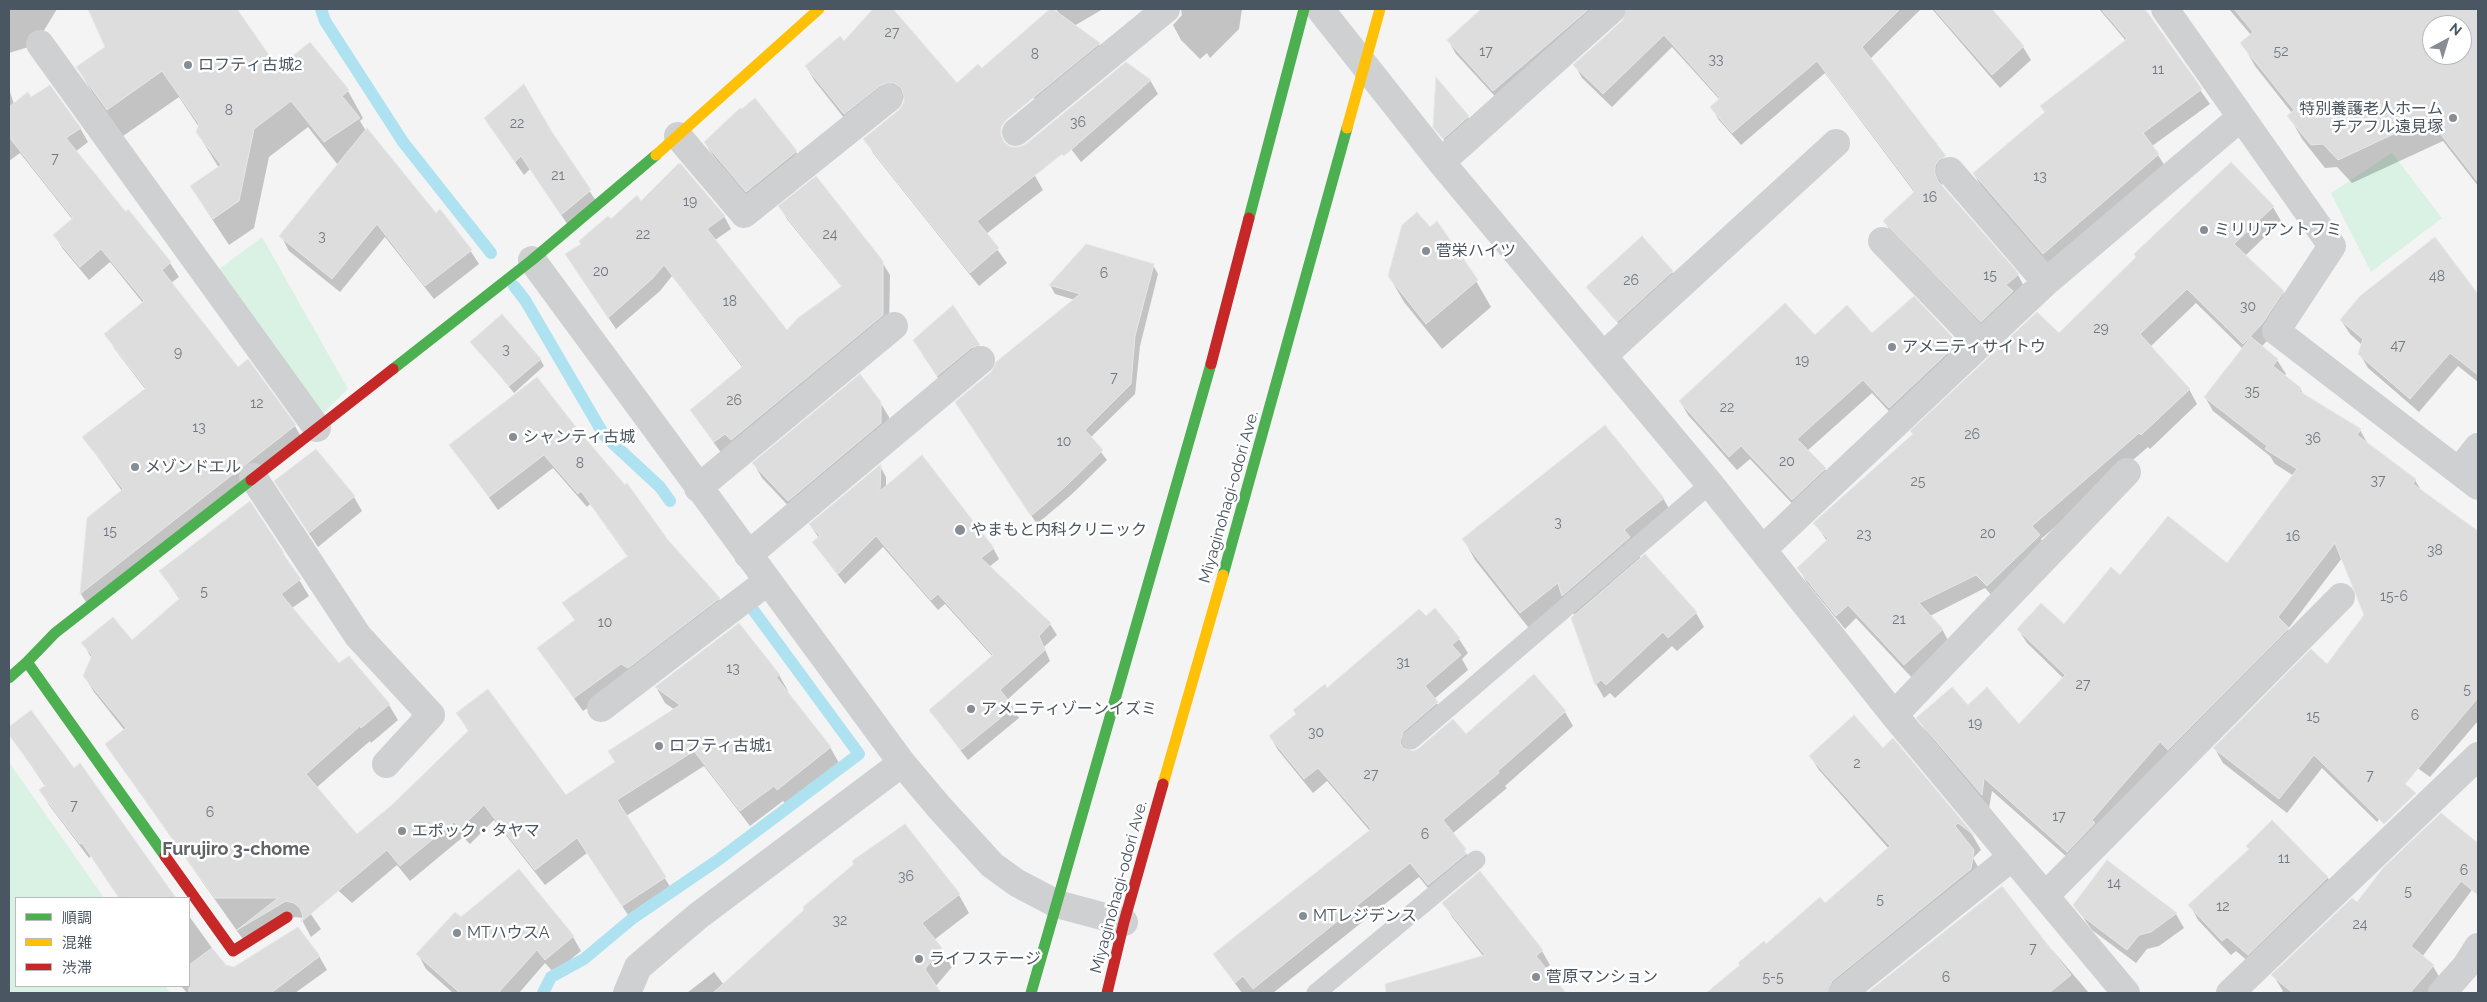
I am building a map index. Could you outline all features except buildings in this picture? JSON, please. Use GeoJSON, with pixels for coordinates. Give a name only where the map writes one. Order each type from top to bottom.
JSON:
{"type":"FeatureCollection","features":[{"type":"Feature","properties":{"kind":"street"},"geometry":{"type":"LineString","coordinates":[[9,678],[55,633],[532,260],[678,136],[819,9]]}},
{"type":"Feature","properties":{"kind":"street"},"geometry":{"type":"LineString","coordinates":[[1016,132],[1166,9]]}},
{"type":"Feature","properties":{"kind":"street"},"geometry":{"type":"LineString","coordinates":[[1031,993],[1207,379],[1304,9]]}},
{"type":"Feature","properties":{"kind":"street"},"geometry":{"type":"LineString","coordinates":[[1320,9],[1441,162],[1710,484],[1894,715],[2126,993]]}},
{"type":"Feature","properties":{"kind":"street","name":"Miyaginohagi-odori Ave."},"geometry":{"type":"LineString","coordinates":[[1107,993],[1124,922],[1266,427],[1380,9]]}},
{"type":"Feature","properties":{"kind":"street"},"geometry":{"type":"LineString","coordinates":[[1441,162],[1612,9]]}},
{"type":"Feature","properties":{"kind":"street"},"geometry":{"type":"LineString","coordinates":[[2165,9],[2332,246],[2276,331],[2469,478],[2478,447]]}},
{"type":"Feature","properties":{"kind":"street"},"geometry":{"type":"LineString","coordinates":[[40,44],[317,428]]}},
{"type":"Feature","properties":{"kind":"street"},"geometry":{"type":"LineString","coordinates":[[678,136],[744,214],[889,98]]}},
{"type":"Feature","properties":{"kind":"street"},"geometry":{"type":"LineString","coordinates":[[1763,549],[2046,282],[2240,118]]}},
{"type":"Feature","properties":{"kind":"street"},"geometry":{"type":"LineString","coordinates":[[1603,356],[1836,143]]}},
{"type":"Feature","properties":{"kind":"street"},"geometry":{"type":"LineString","coordinates":[[1950,171],[2046,282]]}},
{"type":"Feature","properties":{"kind":"street"},"geometry":{"type":"LineString","coordinates":[[1882,241],[1980,344]]}},
{"type":"Feature","properties":{"kind":"street"},"geometry":{"type":"LineString","coordinates":[[532,260],[902,763],[992,865],[1017,883],[1057,904],[1124,922]]}},
{"type":"Feature","properties":{"kind":"street"},"geometry":{"type":"LineString","coordinates":[[698,488],[894,326]]}},
{"type":"Feature","properties":{"kind":"street"},"geometry":{"type":"LineString","coordinates":[[748,555],[981,360]]}},
{"type":"Feature","properties":{"kind":"street"},"geometry":{"type":"LineString","coordinates":[[1894,715],[2127,472]]}},
{"type":"Feature","properties":{"kind":"street"},"geometry":{"type":"LineString","coordinates":[[254,478],[358,636],[431,716],[386,764]]}},
{"type":"Feature","properties":{"kind":"street"},"geometry":{"type":"LineString","coordinates":[[601,708],[768,581]]}},
{"type":"Feature","properties":{"kind":"street"},"geometry":{"type":"LineString","coordinates":[[2046,895],[2341,597]]}},
{"type":"Feature","properties":{"kind":"street"},"geometry":{"type":"LineString","coordinates":[[27,662],[233,951],[287,917]]}},
{"type":"Feature","properties":{"kind":"street"},"geometry":{"type":"LineString","coordinates":[[2230,993],[2478,756]]}},
{"type":"Feature","properties":{"kind":"street"},"geometry":{"type":"LineString","coordinates":[[627,993],[638,967],[691,922],[902,763]]}},
{"type":"Feature","properties":{"kind":"street"},"geometry":{"type":"LineString","coordinates":[[1842,993],[2012,857]]}},
{"type":"Feature","properties":{"kind":"street"},"geometry":{"type":"LineString","coordinates":[[2442,993],[2474,963]]}},
{"type":"Feature","properties":{"kind":"lane"},"geometry":{"type":"LineString","coordinates":[[1411,740],[1710,484]]}},
{"type":"Feature","properties":{"kind":"lane"},"geometry":{"type":"LineString","coordinates":[[1316,993],[1476,860]]}},
{"type":"Feature","properties":{"kind":"green space"},"geometry":{"type":"Polygon","coordinates":[[[2392,153],[2442,218],[2371,272],[2331,193],[2392,153]]]}},
{"type":"Feature","properties":{"kind":"green space"},"geometry":{"type":"Polygon","coordinates":[[[262,237],[348,389],[323,413],[215,272],[262,237]]]}},
{"type":"Feature","properties":{"kind":"green space"},"geometry":{"type":"Polygon","coordinates":[[[9,762],[103,897],[15,897],[15,987],[166,987],[170,993],[9,993],[9,762]]]}},
{"type":"Feature","properties":{"kind":"waterway"},"geometry":{"type":"LineString","coordinates":[[321,9],[325,21],[403,142],[491,253]]}},
{"type":"Feature","properties":{"kind":"waterway"},"geometry":{"type":"LineString","coordinates":[[514,286],[525,300],[604,435],[660,487],[670,501]]}},
{"type":"Feature","properties":{"kind":"waterway"},"geometry":{"type":"LineString","coordinates":[[543,993],[551,977],[584,959],[633,918],[718,860],[859,754],[751,607]]}},
{"type":"Feature","properties":{"kind":"traffic: fast"},"geometry":{"type":"LineString","coordinates":[[1249,218],[1304,9]]}},
{"type":"Feature","properties":{"kind":"traffic: fast"},"geometry":{"type":"LineString","coordinates":[[1223,575],[1347,128]]}},
{"type":"Feature","properties":{"kind":"traffic: fast"},"geometry":{"type":"LineString","coordinates":[[393,369],[532,260],[656,155]]}},
{"type":"Feature","properties":{"kind":"traffic: fast"},"geometry":{"type":"LineString","coordinates":[[1031,993],[1211,364]]}},
{"type":"Feature","properties":{"kind":"traffic: fast"},"geometry":{"type":"LineString","coordinates":[[165,856],[27,662],[55,633],[251,480]]}},
{"type":"Feature","properties":{"kind":"traffic: fast"},"geometry":{"type":"LineString","coordinates":[[9,678],[27,662]]}},
{"type":"Feature","properties":{"kind":"traffic: slow"},"geometry":{"type":"LineString","coordinates":[[656,155],[819,9]]}},
{"type":"Feature","properties":{"kind":"traffic: slow"},"geometry":{"type":"LineString","coordinates":[[1347,128],[1380,9]]}},
{"type":"Feature","properties":{"kind":"traffic: slow"},"geometry":{"type":"LineString","coordinates":[[1163,784],[1223,575]]}},
{"type":"Feature","properties":{"kind":"traffic: jam"},"geometry":{"type":"LineString","coordinates":[[1211,364],[1249,218]]}},
{"type":"Feature","properties":{"kind":"traffic: jam"},"geometry":{"type":"LineString","coordinates":[[251,480],[393,369]]}},
{"type":"Feature","properties":{"kind":"traffic: jam"},"geometry":{"type":"LineString","coordinates":[[1107,993],[1124,922],[1163,784]]}},
{"type":"Feature","properties":{"kind":"traffic: jam"},"geometry":{"type":"LineString","coordinates":[[165,856],[233,951],[287,917]]}},
{"type":"Feature","properties":{"kind":"place","name":"ロフティ古城2"},"geometry":{"type":"Point","coordinates":[188,65]}},
{"type":"Feature","properties":{"kind":"place","name":"特別養護老人ホーム チアフル遠見塚"},"geometry":{"type":"Point","coordinates":[2453,118]}},
{"type":"Feature","properties":{"kind":"place","name":"ミリリアントフミ"},"geometry":{"type":"Point","coordinates":[2204,230]}},
{"type":"Feature","properties":{"kind":"place","name":"菅栄ハイツ"},"geometry":{"type":"Point","coordinates":[1426,251]}},
{"type":"Feature","properties":{"kind":"place","name":"アメニティサイトウ"},"geometry":{"type":"Point","coordinates":[1892,347]}},
{"type":"Feature","properties":{"kind":"place","name":"シャンティ古城"},"geometry":{"type":"Point","coordinates":[513,437]}},
{"type":"Feature","properties":{"kind":"place","name":"メゾンドエル"},"geometry":{"type":"Point","coordinates":[135,467]}},
{"type":"Feature","properties":{"kind":"place","name":"やまもと内科クリニック"},"geometry":{"type":"Point","coordinates":[960,530]}},
{"type":"Feature","properties":{"kind":"place","name":"アメニティゾーンイズミ"},"geometry":{"type":"Point","coordinates":[971,709]}},
{"type":"Feature","properties":{"kind":"place","name":"ロフティ古城1"},"geometry":{"type":"Point","coordinates":[659,746]}},
{"type":"Feature","properties":{"kind":"place","name":"エポック・タヤマ"},"geometry":{"type":"Point","coordinates":[402,831]}},
{"type":"Feature","properties":{"kind":"place","name":"MTレジデンス"},"geometry":{"type":"Point","coordinates":[1303,916]}},
{"type":"Feature","properties":{"kind":"place","name":"MTハウスA"},"geometry":{"type":"Point","coordinates":[457,933]}},
{"type":"Feature","properties":{"kind":"place","name":"ライフステージ"},"geometry":{"type":"Point","coordinates":[919,959]}},
{"type":"Feature","properties":{"kind":"place","name":"菅原マンション"},"geometry":{"type":"Point","coordinates":[1536,977]}},
{"type":"Feature","properties":{"kind":"district","name":"Furujiro 3-chome"},"geometry":{"type":"Point","coordinates":[236,850]}}]}
